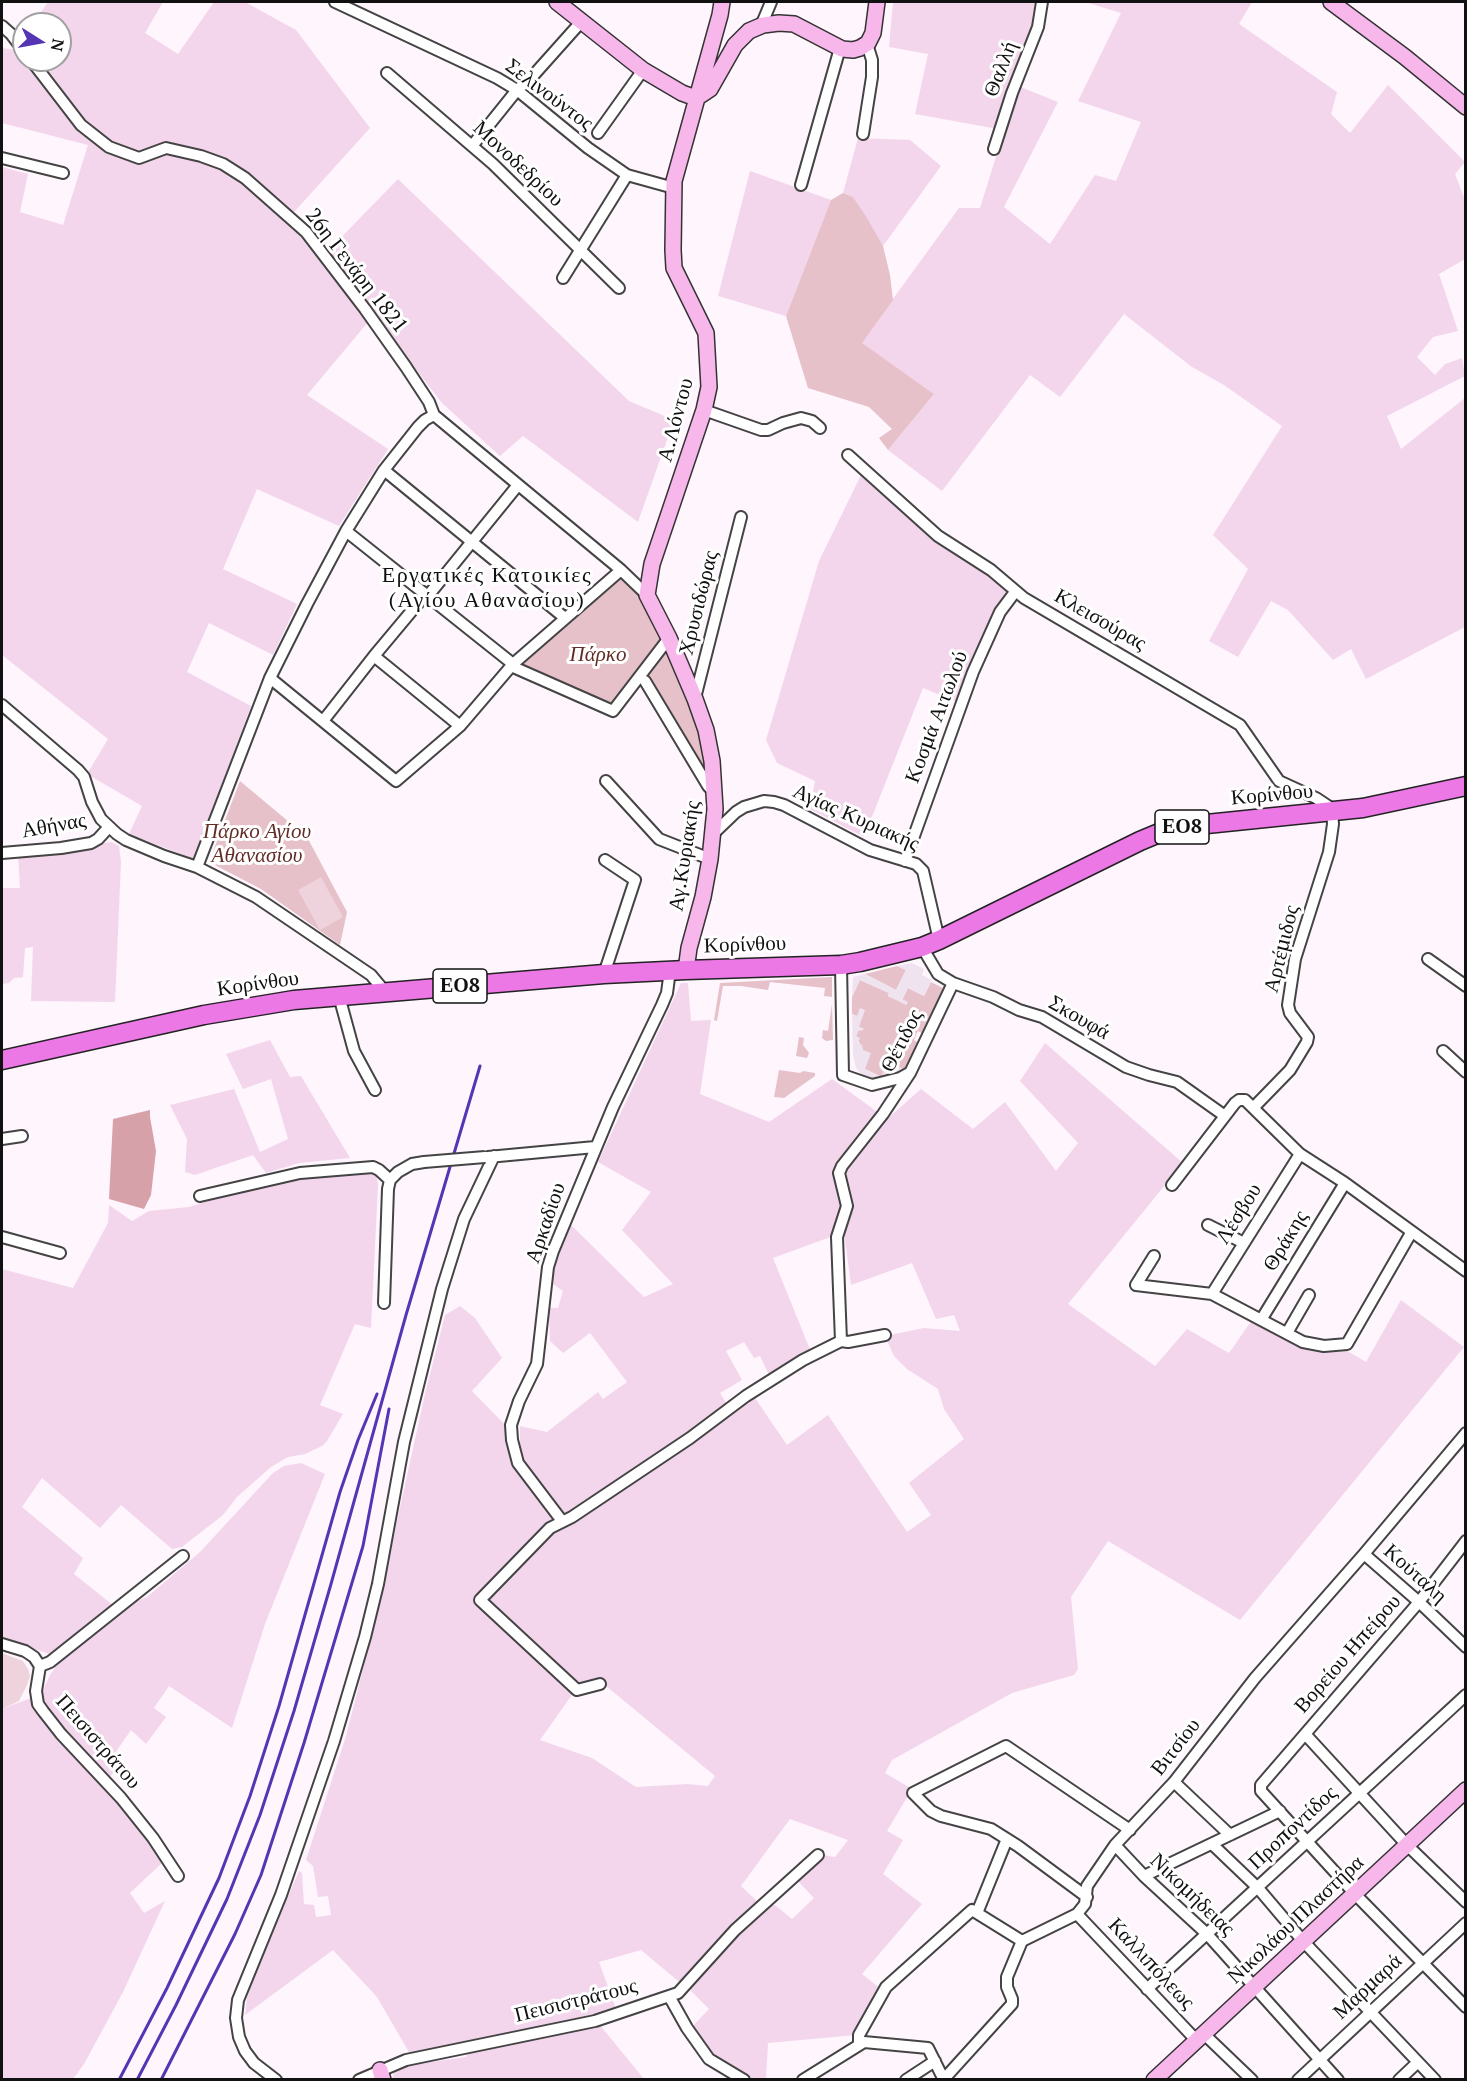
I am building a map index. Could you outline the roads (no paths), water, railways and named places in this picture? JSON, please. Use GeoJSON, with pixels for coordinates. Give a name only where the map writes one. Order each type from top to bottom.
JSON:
{"type":"FeatureCollection","features":[{"type":"Feature","properties":{"kind":"main road"},"geometry":{"type":"LineString","coordinates":[[557,2],[643,70],[685,95],[698,96],[710,89],[730,52],[749,31],[779,23],[794,24],[840,48],[853,50],[867,44],[874,30],[876,2]]}},
{"type":"Feature","properties":{"kind":"main road","name":"Α.Λόντου"},"geometry":{"type":"LineString","coordinates":[[648,588],[652,564],[704,410],[709,381],[706,333],[674,268],[674,188],[676,168],[698,96],[722,2]]}},
{"type":"Feature","properties":{"kind":"main road"},"geometry":{"type":"LineString","coordinates":[[1331,2],[1405,57],[1466,107]]}},
{"type":"Feature","properties":{"kind":"main road","name":"Αγ.Κυριακής"},"geometry":{"type":"LineString","coordinates":[[648,588],[695,699],[709,740],[715,793],[713,834],[703,897],[689,948],[678,970]]}},
{"type":"Feature","properties":{"kind":"main road","name":"Κορίνθου"},"geometry":{"type":"LineString","coordinates":[[2,1060],[244,1007],[339,996],[604,975],[678,970],[840,965],[880,958],[931,944],[1164,831],[1187,826],[1363,808],[1466,786]]}},
{"type":"Feature","properties":{"kind":"main road","name":"Νικολάου Πλαστήρα"},"geometry":{"type":"LineString","coordinates":[[1154,2079],[1354,1893],[1462,1798]]}},
{"type":"Feature","properties":{"kind":"street","name":"Σελινούντος"},"geometry":{"type":"LineString","coordinates":[[335,2],[517,90],[588,148],[627,175],[674,188]]}},
{"type":"Feature","properties":{"kind":"street"},"geometry":{"type":"LineString","coordinates":[[761,26],[771,2]]}},
{"type":"Feature","properties":{"kind":"street","name":"Θαλλή"},"geometry":{"type":"LineString","coordinates":[[994,149],[1012,93],[1038,27],[1042,2]]}},
{"type":"Feature","properties":{"kind":"street"},"geometry":{"type":"LineString","coordinates":[[472,146],[517,90],[531,78],[581,22]]}},
{"type":"Feature","properties":{"kind":"street"},"geometry":{"type":"LineString","coordinates":[[862,134],[872,77],[872,60],[867,44]]}},
{"type":"Feature","properties":{"kind":"street"},"geometry":{"type":"LineString","coordinates":[[801,184],[840,48]]}},
{"type":"Feature","properties":{"kind":"street"},"geometry":{"type":"LineString","coordinates":[[598,133],[643,70]]}},
{"type":"Feature","properties":{"kind":"street","name":"26η Γενάρη 1821"},"geometry":{"type":"LineString","coordinates":[[40,72],[81,125],[110,147],[140,158],[166,148],[201,156],[223,164],[245,178],[306,232],[336,269],[429,402],[434,415],[621,570],[648,588]]}},
{"type":"Feature","properties":{"kind":"street","name":"Μονοδεδρίου"},"geometry":{"type":"LineString","coordinates":[[387,73],[493,164],[619,288]]}},
{"type":"Feature","properties":{"kind":"street"},"geometry":{"type":"LineString","coordinates":[[2,158],[63,173]]}},
{"type":"Feature","properties":{"kind":"street"},"geometry":{"type":"LineString","coordinates":[[563,278],[627,175]]}},
{"type":"Feature","properties":{"kind":"street"},"geometry":{"type":"LineString","coordinates":[[704,410],[761,430],[768,430],[801,418],[812,421],[820,428]]}},
{"type":"Feature","properties":{"kind":"street"},"geometry":{"type":"LineString","coordinates":[[197,867],[270,678],[307,604],[346,531],[384,470],[418,427],[434,415]]}},
{"type":"Feature","properties":{"kind":"street","name":"Κλεισούρας"},"geometry":{"type":"LineString","coordinates":[[848,455],[938,536],[991,570],[1015,592],[1240,725],[1279,781],[1316,798],[1328,806],[1332,812]]}},
{"type":"Feature","properties":{"kind":"street"},"geometry":{"type":"LineString","coordinates":[[384,470],[566,618]]}},
{"type":"Feature","properties":{"kind":"street"},"geometry":{"type":"LineString","coordinates":[[323,721],[374,656],[518,485]]}},
{"type":"Feature","properties":{"kind":"street","name":"Χρυσιδώρας"},"geometry":{"type":"LineString","coordinates":[[695,699],[741,517]]}},
{"type":"Feature","properties":{"kind":"street"},"geometry":{"type":"LineString","coordinates":[[346,531],[512,665],[613,711],[669,638]]}},
{"type":"Feature","properties":{"kind":"street"},"geometry":{"type":"LineString","coordinates":[[270,678],[396,781],[460,726],[512,665],[621,570]]}},
{"type":"Feature","properties":{"kind":"street","name":"Κοσμά Αιτωλού"},"geometry":{"type":"LineString","coordinates":[[905,861],[973,672],[1000,612],[1015,592]]}},
{"type":"Feature","properties":{"kind":"street"},"geometry":{"type":"LineString","coordinates":[[374,656],[460,726]]}},
{"type":"Feature","properties":{"kind":"street"},"geometry":{"type":"LineString","coordinates":[[645,681],[708,786],[715,793]]}},
{"type":"Feature","properties":{"kind":"street"},"geometry":{"type":"LineString","coordinates":[[2,705],[78,770],[84,777],[101,819],[126,840],[197,867],[256,897],[371,975],[386,993]]}},
{"type":"Feature","properties":{"kind":"street"},"geometry":{"type":"LineString","coordinates":[[606,781],[658,839],[710,859]]}},
{"type":"Feature","properties":{"kind":"street","name":"Αγίας Κυριακής"},"geometry":{"type":"LineString","coordinates":[[713,834],[744,807],[764,801],[774,802],[870,850],[916,864],[923,871],[931,944]]}},
{"type":"Feature","properties":{"kind":"street","name":"Αρτέμιδος"},"geometry":{"type":"LineString","coordinates":[[1254,1107],[1290,1070],[1307,1042],[1308,1036],[1290,1013],[1288,1005],[1295,959],[1329,852],[1333,824],[1332,812]]}},
{"type":"Feature","properties":{"kind":"street","name":"Αθήνας"},"geometry":{"type":"LineString","coordinates":[[2,853],[62,848],[90,843],[98,839],[109,827]]}},
{"type":"Feature","properties":{"kind":"street"},"geometry":{"type":"LineString","coordinates":[[604,975],[635,880],[605,860]]}},
{"type":"Feature","properties":{"kind":"street","name":"Σκουφά"},"geometry":{"type":"LineString","coordinates":[[931,944],[938,974],[953,983],[1042,1017],[1126,1067],[1177,1082],[1225,1116]]}},
{"type":"Feature","properties":{"kind":"street"},"geometry":{"type":"LineString","coordinates":[[1428,959],[1466,986]]}},
{"type":"Feature","properties":{"kind":"street"},"geometry":{"type":"LineString","coordinates":[[840,965],[843,1075],[872,1085],[900,1078],[910,1072]]}},
{"type":"Feature","properties":{"kind":"street","name":"Αρκαδίου"},"geometry":{"type":"LineString","coordinates":[[562,1521],[518,1463],[512,1440],[514,1412],[537,1364],[548,1267],[595,1148],[678,970]]}},
{"type":"Feature","properties":{"kind":"street","name":"Θέτιδος"},"geometry":{"type":"LineString","coordinates":[[841,1341],[837,1237],[847,1206],[839,1173],[883,1114],[910,1072],[953,983]]}},
{"type":"Feature","properties":{"kind":"street"},"geometry":{"type":"LineString","coordinates":[[339,996],[354,1051],[375,1090]]}},
{"type":"Feature","properties":{"kind":"street"},"geometry":{"type":"LineString","coordinates":[[1443,1051],[1466,1072]]}},
{"type":"Feature","properties":{"kind":"street"},"geometry":{"type":"LineString","coordinates":[[1172,1185],[1225,1116],[1239,1100],[1245,1100],[1300,1154],[1345,1183],[1466,1271]]}},
{"type":"Feature","properties":{"kind":"street"},"geometry":{"type":"LineString","coordinates":[[2,1139],[22,1136]]}},
{"type":"Feature","properties":{"kind":"street"},"geometry":{"type":"LineString","coordinates":[[384,1303],[388,1189],[390,1180],[398,1172],[412,1164],[424,1162],[595,1148]]}},
{"type":"Feature","properties":{"kind":"street","name":"Λέσβου"},"geometry":{"type":"LineString","coordinates":[[1212,1294],[1300,1154]]}},
{"type":"Feature","properties":{"kind":"street"},"geometry":{"type":"LineString","coordinates":[[276,2079],[254,2064],[245,2051],[239,2037],[236,2018],[238,2000],[281,1895],[349,1691],[378,1584],[404,1442],[442,1289],[467,1210],[489,1157]]}},
{"type":"Feature","properties":{"kind":"street"},"geometry":{"type":"LineString","coordinates":[[200,1196],[300,1173],[373,1167],[390,1180]]}},
{"type":"Feature","properties":{"kind":"street","name":"Θράκης"},"geometry":{"type":"LineString","coordinates":[[1262,1320],[1345,1183]]}},
{"type":"Feature","properties":{"kind":"street"},"geometry":{"type":"LineString","coordinates":[[1208,1226],[1244,1243]]}},
{"type":"Feature","properties":{"kind":"street"},"geometry":{"type":"LineString","coordinates":[[1154,1256],[1136,1285],[1212,1294],[1303,1342],[1324,1346],[1347,1344],[1411,1233]]}},
{"type":"Feature","properties":{"kind":"street"},"geometry":{"type":"LineString","coordinates":[[2,1237],[60,1253]]}},
{"type":"Feature","properties":{"kind":"street"},"geometry":{"type":"LineString","coordinates":[[1287,1333],[1309,1295]]}},
{"type":"Feature","properties":{"kind":"street"},"geometry":{"type":"LineString","coordinates":[[600,1684],[577,1690],[480,1600],[550,1528],[572,1517],[690,1438],[746,1396],[803,1360],[841,1341],[848,1342],[885,1335]]}},
{"type":"Feature","properties":{"kind":"street","name":"Βιτσίου"},"geometry":{"type":"LineString","coordinates":[[1077,1914],[1085,1904],[1086,1886],[1115,1845],[1174,1782],[1255,1678],[1461,1448],[1466,1433]]}},
{"type":"Feature","properties":{"kind":"street","name":"Βορείου Ηπείρου"},"geometry":{"type":"LineString","coordinates":[[1280,1811],[1262,1791],[1263,1781],[1419,1602],[1466,1541]]}},
{"type":"Feature","properties":{"kind":"street","name":"Κούταλη"},"geometry":{"type":"LineString","coordinates":[[1364,1554],[1466,1647]]}},
{"type":"Feature","properties":{"kind":"street"},"geometry":{"type":"LineString","coordinates":[[2,1644],[24,1651],[34,1657],[40,1666],[50,1662],[183,1556]]}},
{"type":"Feature","properties":{"kind":"street","name":"Πεισιστράτου"},"geometry":{"type":"LineString","coordinates":[[40,1666],[36,1691],[38,1704],[61,1734],[121,1798],[153,1838],[178,1876]]}},
{"type":"Feature","properties":{"kind":"street","name":"Προποντίδος"},"geometry":{"type":"LineString","coordinates":[[1147,1989],[1466,1695]]}},
{"type":"Feature","properties":{"kind":"street"},"geometry":{"type":"LineString","coordinates":[[1305,1734],[1407,1845],[1466,1902]]}},
{"type":"Feature","properties":{"kind":"street"},"geometry":{"type":"LineString","coordinates":[[1087,1897],[991,1829],[941,1816],[931,1811],[913,1793],[1006,1746],[1130,1830]]}},
{"type":"Feature","properties":{"kind":"street"},"geometry":{"type":"LineString","coordinates":[[1174,1782],[1230,1835]]}},
{"type":"Feature","properties":{"kind":"street"},"geometry":{"type":"LineString","coordinates":[[1144,1876],[1280,1811],[1354,1893],[1466,2007]]}},
{"type":"Feature","properties":{"kind":"street"},"geometry":{"type":"LineString","coordinates":[[977,1913],[1007,1839]]}},
{"type":"Feature","properties":{"kind":"street"},"geometry":{"type":"LineString","coordinates":[[1212,1844],[1258,1888],[1303,1941],[1435,2079]]}},
{"type":"Feature","properties":{"kind":"street","name":"Νικομήδειας"},"geometry":{"type":"LineString","coordinates":[[1115,1845],[1144,1876],[1208,1934],[1338,2079]]}},
{"type":"Feature","properties":{"kind":"street"},"geometry":{"type":"LineString","coordinates":[[669,1996],[684,1989],[735,1930],[818,1855]]}},
{"type":"Feature","properties":{"kind":"street"},"geometry":{"type":"LineString","coordinates":[[859,2044],[859,2035],[886,1987],[972,1910],[1022,1941]]}},
{"type":"Feature","properties":{"kind":"street"},"geometry":{"type":"LineString","coordinates":[[803,2079],[864,2042],[928,2048],[944,2079],[1012,2004],[1007,1988],[1007,1977],[1022,1941],[1077,1914]]}},
{"type":"Feature","properties":{"kind":"street","name":"Καλλιπόλεως"},"geometry":{"type":"LineString","coordinates":[[1077,1914],[1147,1989],[1200,2038],[1252,2079]]}},
{"type":"Feature","properties":{"kind":"street","name":"Μαρμαρά"},"geometry":{"type":"LineString","coordinates":[[1298,2079],[1466,1923]]}},
{"type":"Feature","properties":{"kind":"street","name":"Πεισιστράτους"},"geometry":{"type":"LineString","coordinates":[[359,2079],[382,2075],[406,2060],[595,2020],[669,1996],[687,2028],[709,2059],[744,2079]]}},
{"type":"Feature","properties":{"kind":"street"},"geometry":{"type":"LineString","coordinates":[[906,2079],[935,2061]]}},
{"type":"Feature","properties":{"kind":"street"},"geometry":{"type":"LineString","coordinates":[[1399,2079],[1418,2062]]}},
{"type":"Feature","properties":{"kind":"railway"},"geometry":{"type":"LineString","coordinates":[[137,2080],[227,1899],[260,1815],[294,1711],[406,1315],[480,1066]]}},
{"type":"Feature","properties":{"kind":"railway"},"geometry":{"type":"LineString","coordinates":[[119,2080],[167,1988],[219,1878],[250,1796],[279,1706],[340,1492],[377,1394]]}},
{"type":"Feature","properties":{"kind":"railway"},"geometry":{"type":"LineString","coordinates":[[161,2080],[235,1934],[261,1875],[304,1743],[363,1546],[389,1409]]}},
{"type":"Feature","properties":{"kind":"district","name":"Εργατικές Κατοικίες (Αγίου Αθανασίου)"},"geometry":{"type":"Point","coordinates":[487,588]}},
{"type":"Feature","properties":{"kind":"park label","name":"Πάρκο"},"geometry":{"type":"Point","coordinates":[598,655]}},
{"type":"Feature","properties":{"kind":"park label","name":"Πάρκο Αγίου Αθανασίου"},"geometry":{"type":"Point","coordinates":[257,844]}}]}
